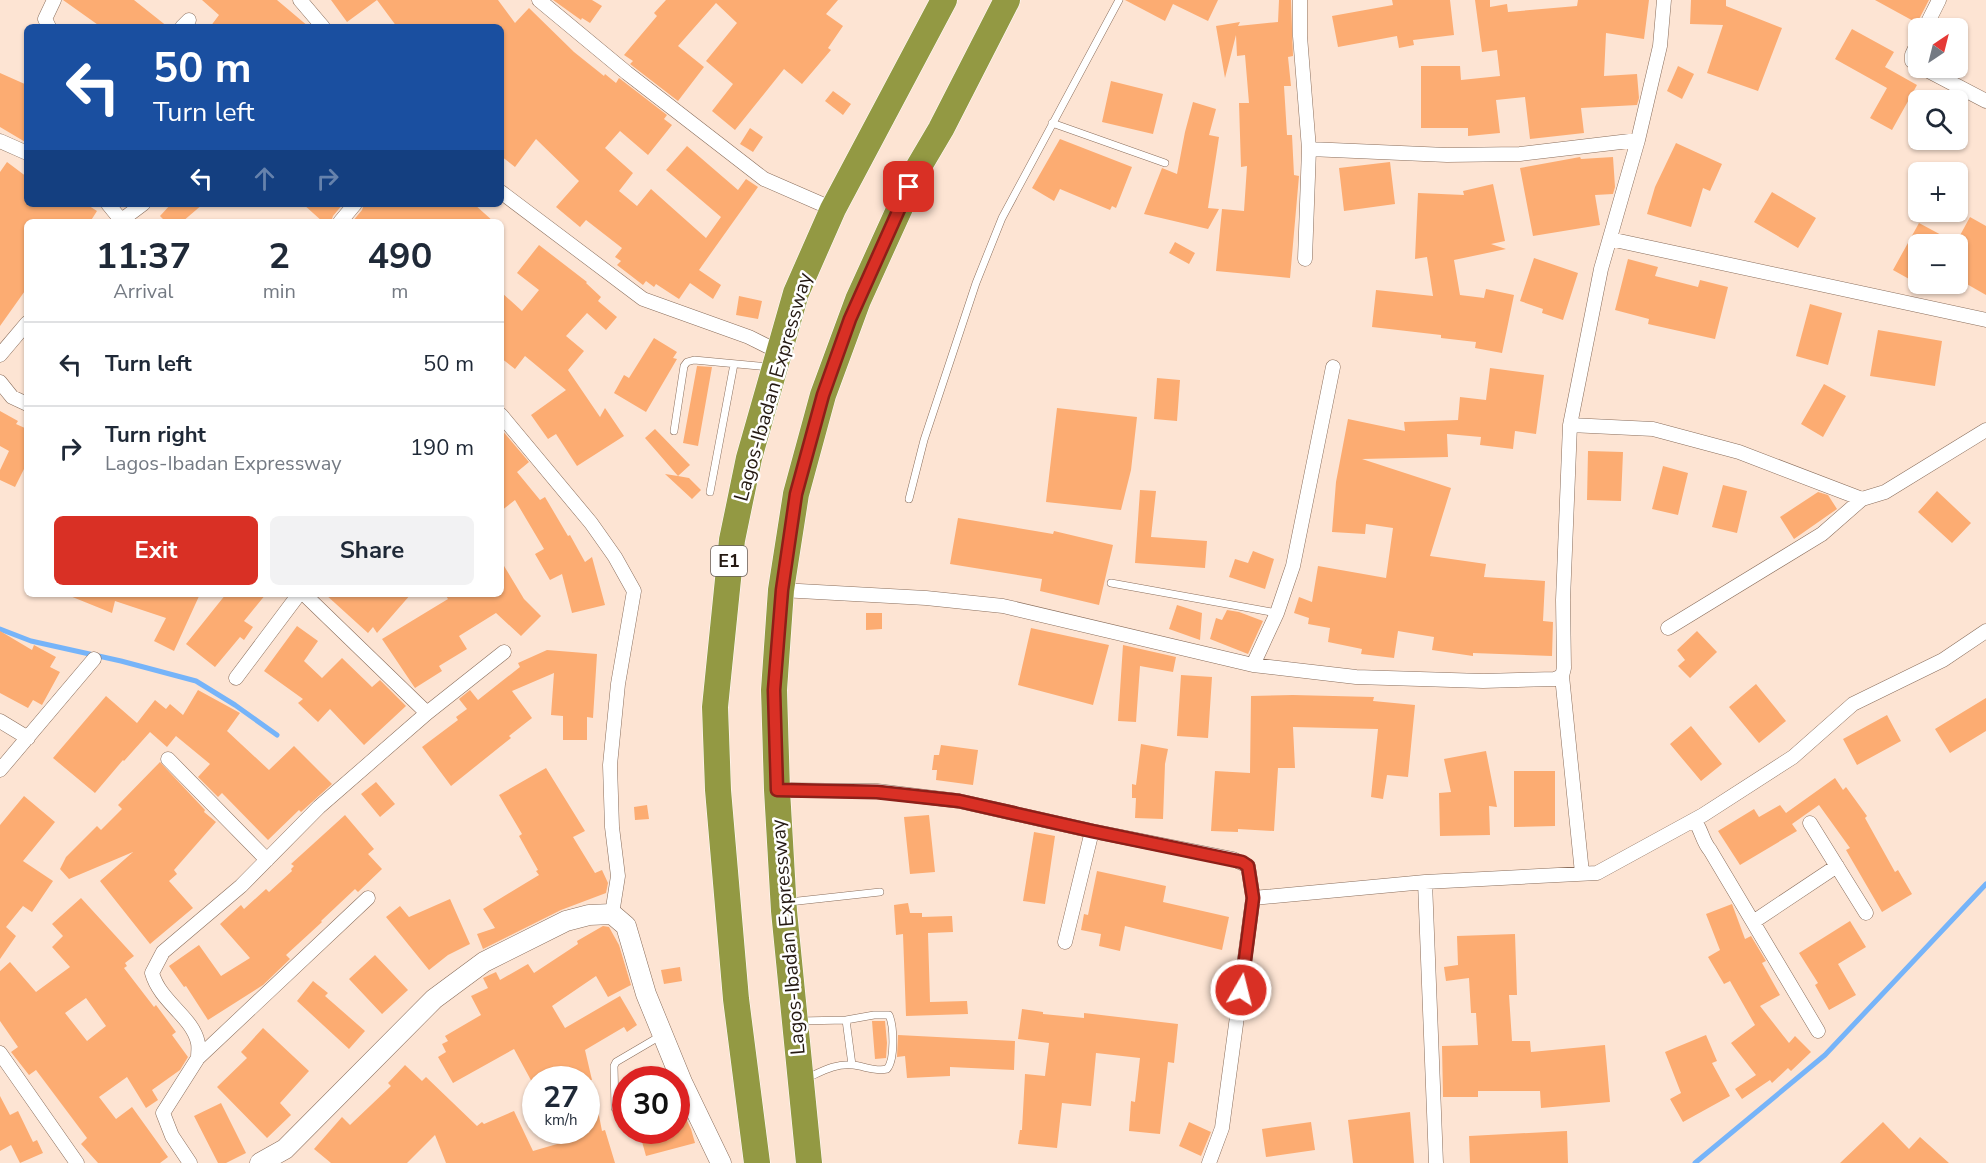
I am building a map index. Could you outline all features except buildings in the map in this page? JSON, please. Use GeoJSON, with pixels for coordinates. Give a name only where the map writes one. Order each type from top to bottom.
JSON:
{"type":"FeatureCollection","features":[{"type":"Feature","properties":{"kind":"highway","name":"Lagos-Ibadan Expressway"},"geometry":{"type":"LineString","coordinates":[[757,1163],[736,999],[718,790],[715,707],[732,540],[749,458],[796,293],[832,210],[944,0]]}},
{"type":"Feature","properties":{"kind":"highway","name":"Lagos-Ibadan Expressway"},"geometry":{"type":"LineString","coordinates":[[808,1163],[783,903],[774,690],[782,590],[796,494],[823,395],[858,300],[918,168],[941,129],[1007,0]]}},
{"type":"Feature","properties":{"kind":"main road"},"geometry":{"type":"LineString","coordinates":[[260,1163],[285,1149],[434,999],[484,962],[566,921],[590,915],[612,914],[626,926],[646,994],[682,1082],[722,1163]]}},
{"type":"Feature","properties":{"kind":"street"},"geometry":{"type":"LineString","coordinates":[[48,24],[45,19],[54,0]]}},
{"type":"Feature","properties":{"kind":"street"},"geometry":{"type":"LineString","coordinates":[[300,0],[320,24]]}},
{"type":"Feature","properties":{"kind":"street"},"geometry":{"type":"LineString","coordinates":[[539,0],[627,73],[764,179],[832,210]]}},
{"type":"Feature","properties":{"kind":"street"},"geometry":{"type":"LineString","coordinates":[[1300,0],[1300,36],[1309,149],[1305,259]]}},
{"type":"Feature","properties":{"kind":"street"},"geometry":{"type":"LineString","coordinates":[[1582,873],[1562,676],[1570,425],[1601,268],[1638,140],[1660,46],[1664,0]]}},
{"type":"Feature","properties":{"kind":"street"},"geometry":{"type":"LineString","coordinates":[[1930,18],[1939,0]]}},
{"type":"Feature","properties":{"kind":"street"},"geometry":{"type":"LineString","coordinates":[[1943,78],[1986,100]]}},
{"type":"Feature","properties":{"kind":"street"},"geometry":{"type":"LineString","coordinates":[[1309,149],[1447,155],[1520,154],[1638,140]]}},
{"type":"Feature","properties":{"kind":"street"},"geometry":{"type":"LineString","coordinates":[[0,141],[24,152]]}},
{"type":"Feature","properties":{"kind":"street"},"geometry":{"type":"LineString","coordinates":[[504,194],[643,299],[748,337],[777,360]]}},
{"type":"Feature","properties":{"kind":"street"},"geometry":{"type":"LineString","coordinates":[[123,219],[139,207]]}},
{"type":"Feature","properties":{"kind":"street"},"geometry":{"type":"LineString","coordinates":[[342,219],[352,207]]}},
{"type":"Feature","properties":{"kind":"street"},"geometry":{"type":"LineString","coordinates":[[1610,239],[1986,320]]}},
{"type":"Feature","properties":{"kind":"street"},"geometry":{"type":"LineString","coordinates":[[0,355],[24,327]]}},
{"type":"Feature","properties":{"kind":"street"},"geometry":{"type":"LineString","coordinates":[[1253,665],[1277,613],[1293,567],[1333,367]]}},
{"type":"Feature","properties":{"kind":"street"},"geometry":{"type":"LineString","coordinates":[[0,382],[12,397],[24,403]]}},
{"type":"Feature","properties":{"kind":"street"},"geometry":{"type":"LineString","coordinates":[[504,419],[591,523],[615,557],[634,591],[618,684],[610,765],[612,827],[618,876],[612,914]]}},
{"type":"Feature","properties":{"kind":"street"},"geometry":{"type":"LineString","coordinates":[[1570,425],[1653,429],[1739,452],[1862,499]]}},
{"type":"Feature","properties":{"kind":"street"},"geometry":{"type":"LineString","coordinates":[[1668,628],[1822,534],[1862,499],[1885,492],[1986,430]]}},
{"type":"Feature","properties":{"kind":"street"},"geometry":{"type":"LineString","coordinates":[[782,590],[926,598],[1004,606],[1253,665],[1356,678],[1483,681],[1555,680],[1562,676]]}},
{"type":"Feature","properties":{"kind":"street"},"geometry":{"type":"LineString","coordinates":[[236,678],[297,597]]}},
{"type":"Feature","properties":{"kind":"street"},"geometry":{"type":"LineString","coordinates":[[307,597],[427,713]]}},
{"type":"Feature","properties":{"kind":"street"},"geometry":{"type":"LineString","coordinates":[[1253,898],[1425,882],[1597,873],[1695,820],[1793,757],[1853,704],[1943,660],[1986,631]]}},
{"type":"Feature","properties":{"kind":"street"},"geometry":{"type":"LineString","coordinates":[[198,1058],[198,1044],[191,1028],[166,1000],[154,981],[152,973],[163,952],[241,886],[319,807],[427,713],[504,652]]}},
{"type":"Feature","properties":{"kind":"street"},"geometry":{"type":"LineString","coordinates":[[0,770],[94,659]]}},
{"type":"Feature","properties":{"kind":"street"},"geometry":{"type":"LineString","coordinates":[[0,721],[28,738]]}},
{"type":"Feature","properties":{"kind":"street"},"geometry":{"type":"LineString","coordinates":[[168,759],[267,860]]}},
{"type":"Feature","properties":{"kind":"street"},"geometry":{"type":"LineString","coordinates":[[777,790],[877,792],[959,801],[1242,862],[1248,866],[1253,898],[1222,1128],[1209,1163]]}},
{"type":"Feature","properties":{"kind":"street"},"geometry":{"type":"LineString","coordinates":[[1695,820],[1703,842],[1710,850],[1818,1031]]}},
{"type":"Feature","properties":{"kind":"street"},"geometry":{"type":"LineString","coordinates":[[1810,823],[1866,913]]}},
{"type":"Feature","properties":{"kind":"street"},"geometry":{"type":"LineString","coordinates":[[1065,942],[1092,831]]}},
{"type":"Feature","properties":{"kind":"street"},"geometry":{"type":"LineString","coordinates":[[1753,922],[1837,866]]}},
{"type":"Feature","properties":{"kind":"street"},"geometry":{"type":"LineString","coordinates":[[1425,882],[1436,1163]]}},
{"type":"Feature","properties":{"kind":"street"},"geometry":{"type":"LineString","coordinates":[[190,1163],[172,1136],[163,1113],[198,1058],[368,898]]}},
{"type":"Feature","properties":{"kind":"street"},"geometry":{"type":"LineString","coordinates":[[0,1053],[77,1163]]}},
{"type":"Feature","properties":{"kind":"lane"},"geometry":{"type":"LineString","coordinates":[[909,499],[924,440],[976,283],[1002,218],[1119,0]]}},
{"type":"Feature","properties":{"kind":"lane"},"geometry":{"type":"LineString","coordinates":[[1052,123],[1165,163]]}},
{"type":"Feature","properties":{"kind":"lane"},"geometry":{"type":"LineString","coordinates":[[674,431],[684,366],[687,362],[694,360],[734,364],[777,360]]}},
{"type":"Feature","properties":{"kind":"lane"},"geometry":{"type":"LineString","coordinates":[[710,492],[734,364]]}},
{"type":"Feature","properties":{"kind":"lane"},"geometry":{"type":"LineString","coordinates":[[1111,584],[1277,613]]}},
{"type":"Feature","properties":{"kind":"lane"},"geometry":{"type":"LineString","coordinates":[[783,903],[880,891]]}},
{"type":"Feature","properties":{"kind":"lane"},"geometry":{"type":"LineString","coordinates":[[794,1022],[846,1020],[889,1015],[892,1023],[890,1067],[882,1071],[852,1065],[829,1068],[800,1081]]}},
{"type":"Feature","properties":{"kind":"lane"},"geometry":{"type":"LineString","coordinates":[[846,1020],[852,1065]]}},
{"type":"Feature","properties":{"kind":"lane"},"geometry":{"type":"LineString","coordinates":[[614,1066],[616,1062],[663,1035]]}},
{"type":"Feature","properties":{"kind":"waterway"},"geometry":{"type":"LineString","coordinates":[[0,629],[31,641],[196,681],[277,735]]}},
{"type":"Feature","properties":{"kind":"waterway"},"geometry":{"type":"LineString","coordinates":[[1695,1163],[1825,1055],[1986,884]]}},
{"type":"Feature","properties":{"kind":"route"},"geometry":{"type":"LineString","coordinates":[[909,187],[850,319],[823,395],[796,494],[782,590],[774,690],[777,790],[877,792],[959,801],[1242,862],[1248,866],[1253,898],[1241,990]]}}]}
